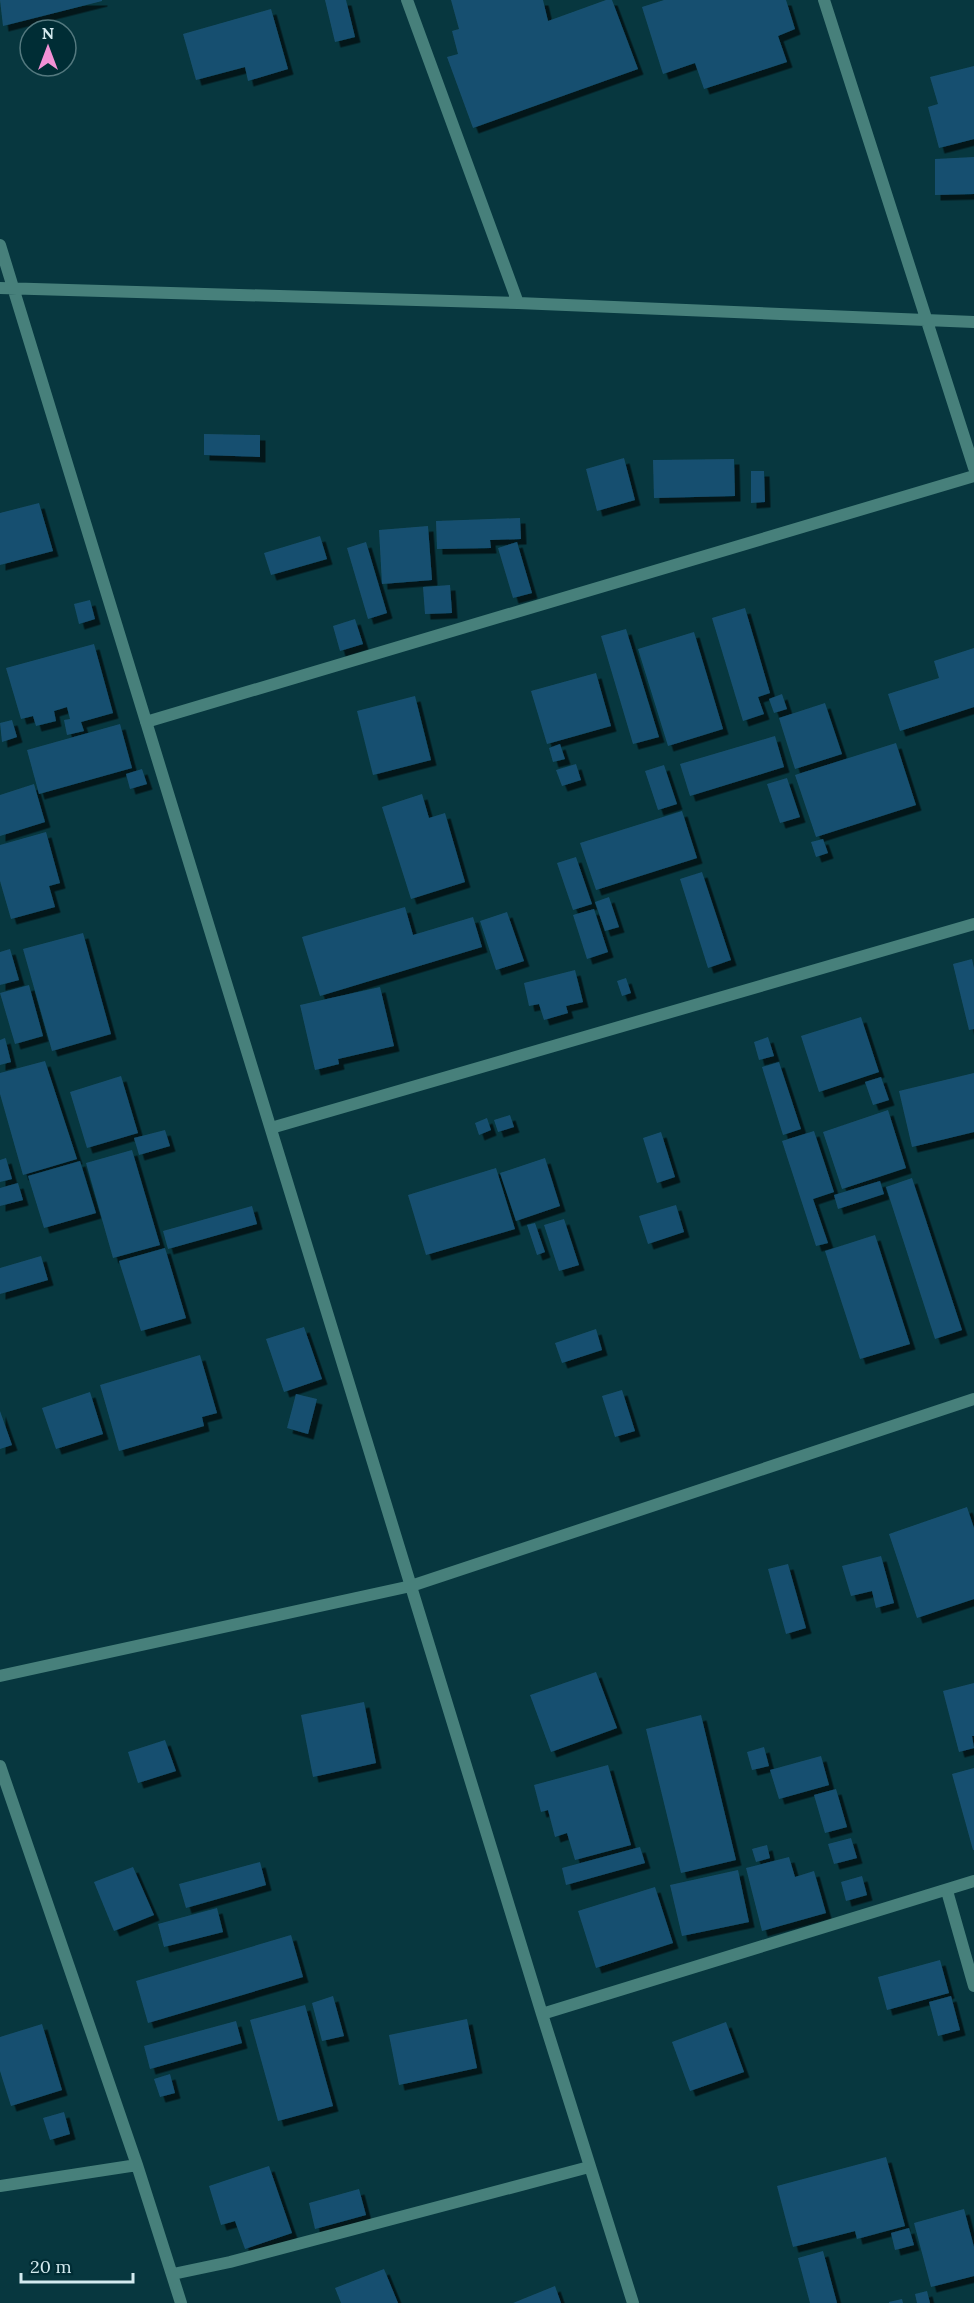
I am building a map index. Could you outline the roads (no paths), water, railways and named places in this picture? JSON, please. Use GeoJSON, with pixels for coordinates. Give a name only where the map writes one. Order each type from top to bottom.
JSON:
{"type":"FeatureCollection","features":[{"type":"Feature","properties":{"kind":"street"},"geometry":{"type":"LineString","coordinates":[[407,0],[518,303]]}},
{"type":"Feature","properties":{"kind":"street"},"geometry":{"type":"LineString","coordinates":[[824,0],[974,468]]}},
{"type":"Feature","properties":{"kind":"street"},"geometry":{"type":"LineString","coordinates":[[0,245],[542,2014],[633,2303]]}},
{"type":"Feature","properties":{"kind":"street"},"geometry":{"type":"LineString","coordinates":[[0,288],[518,303],[974,322]]}},
{"type":"Feature","properties":{"kind":"street"},"geometry":{"type":"LineString","coordinates":[[146,723],[974,476]]}},
{"type":"Feature","properties":{"kind":"street"},"geometry":{"type":"LineString","coordinates":[[271,1128],[974,924]]}},
{"type":"Feature","properties":{"kind":"street"},"geometry":{"type":"LineString","coordinates":[[0,1676],[411,1586],[974,1399]]}},
{"type":"Feature","properties":{"kind":"street"},"geometry":{"type":"LineString","coordinates":[[0,1766],[137,2165],[181,2303]]}},
{"type":"Feature","properties":{"kind":"street"},"geometry":{"type":"LineString","coordinates":[[542,2014],[974,1881]]}},
{"type":"Feature","properties":{"kind":"street"},"geometry":{"type":"LineString","coordinates":[[946,1891],[974,1986]]}},
{"type":"Feature","properties":{"kind":"street"},"geometry":{"type":"LineString","coordinates":[[0,2186],[137,2165]]}},
{"type":"Feature","properties":{"kind":"street"},"geometry":{"type":"LineString","coordinates":[[173,2274],[230,2262],[590,2167]]}}]}
